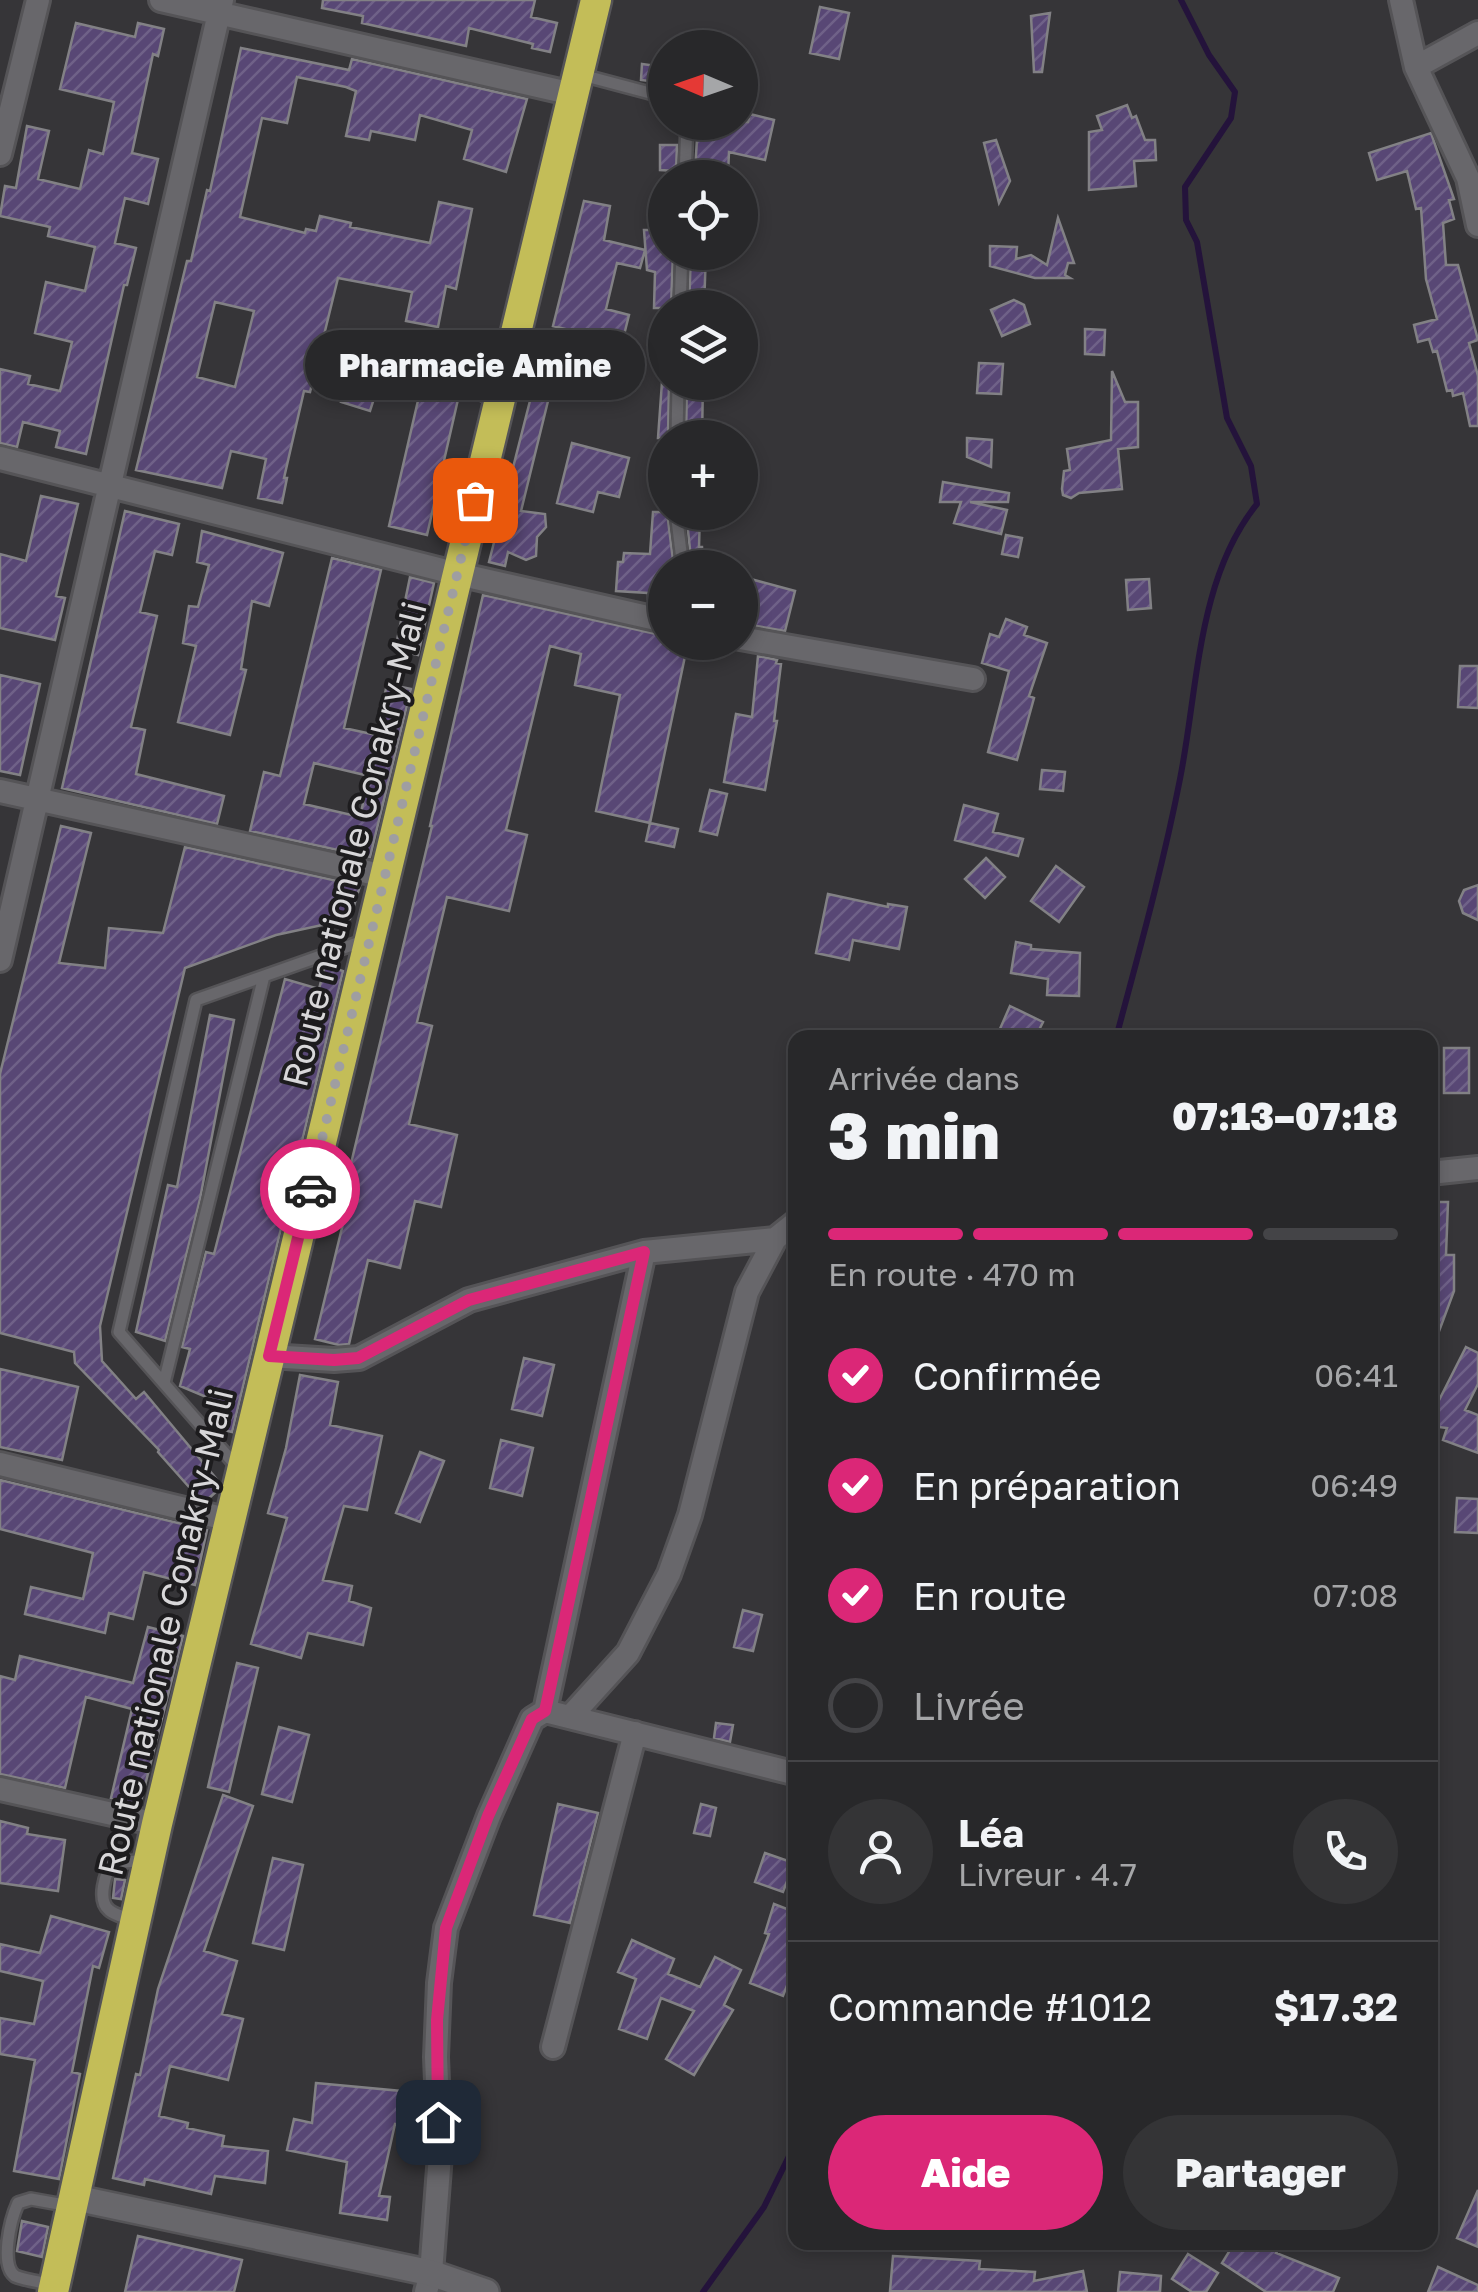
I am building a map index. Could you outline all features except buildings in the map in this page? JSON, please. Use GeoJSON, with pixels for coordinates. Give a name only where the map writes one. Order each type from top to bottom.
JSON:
{"type":"FeatureCollection","features":[{"type":"Feature","properties":{"kind":"highway","name":"Route nationale Conakry-Mali"},"geometry":{"type":"LineString","coordinates":[[54,2288],[157,1824],[596,0]]}},
{"type":"Feature","properties":{"kind":"street"},"geometry":{"type":"LineString","coordinates":[[0,154],[38,0]]}},
{"type":"Feature","properties":{"kind":"street"},"geometry":{"type":"LineString","coordinates":[[161,0],[221,7],[576,84]]}},
{"type":"Feature","properties":{"kind":"street"},"geometry":{"type":"LineString","coordinates":[[1402,0],[1416,67],[1468,178],[1478,225]]}},
{"type":"Feature","properties":{"kind":"street"},"geometry":{"type":"LineString","coordinates":[[0,960],[221,7]]}},
{"type":"Feature","properties":{"kind":"street"},"geometry":{"type":"LineString","coordinates":[[1416,67],[1478,32]]}},
{"type":"Feature","properties":{"kind":"street"},"geometry":{"type":"LineString","coordinates":[[0,458],[458,574],[648,617]]}},
{"type":"Feature","properties":{"kind":"street"},"geometry":{"type":"LineString","coordinates":[[758,641],[973,679]]}},
{"type":"Feature","properties":{"kind":"street"},"geometry":{"type":"LineString","coordinates":[[0,791],[385,876]]}},
{"type":"Feature","properties":{"kind":"street"},"geometry":{"type":"LineString","coordinates":[[1438,1171],[1478,1168]]}},
{"type":"Feature","properties":{"kind":"street"},"geometry":{"type":"LineString","coordinates":[[570,1716],[628,1652],[670,1574],[690,1515],[747,1292],[775,1239],[788,1229]]}},
{"type":"Feature","properties":{"kind":"street"},"geometry":{"type":"LineString","coordinates":[[269,1356],[358,1358],[469,1300],[644,1252],[775,1239]]}},
{"type":"Feature","properties":{"kind":"street"},"geometry":{"type":"LineString","coordinates":[[545,1711],[644,1252]]}},
{"type":"Feature","properties":{"kind":"street"},"geometry":{"type":"LineString","coordinates":[[0,1464],[230,1520]]}},
{"type":"Feature","properties":{"kind":"street"},"geometry":{"type":"LineString","coordinates":[[428,2282],[440,2155],[436,2057],[446,1928],[488,1816],[532,1719],[545,1711],[570,1716],[788,1772]]}},
{"type":"Feature","properties":{"kind":"street"},"geometry":{"type":"LineString","coordinates":[[554,2047],[635,1733]]}},
{"type":"Feature","properties":{"kind":"street"},"geometry":{"type":"LineString","coordinates":[[0,1788],[157,1824]]}},
{"type":"Feature","properties":{"kind":"street"},"geometry":{"type":"LineString","coordinates":[[75,2202],[486,2292]]}},
{"type":"Feature","properties":{"kind":"lane"},"geometry":{"type":"LineString","coordinates":[[576,84],[648,95]]}},
{"type":"Feature","properties":{"kind":"lane"},"geometry":{"type":"LineString","coordinates":[[241,1472],[119,1332],[196,1000],[370,939]]}},
{"type":"Feature","properties":{"kind":"lane"},"geometry":{"type":"LineString","coordinates":[[164,1384],[264,976]]}},
{"type":"Feature","properties":{"kind":"lane"},"geometry":{"type":"LineString","coordinates":[[54,2288],[5,2270],[1,2257],[9,2222],[18,2202],[30,2198],[75,2202]]}},
{"type":"Feature","properties":{"kind":"waterway"},"geometry":{"type":"LineString","coordinates":[[1118,1030],[1173,812],[1211,600],[1237,533],[1257,504],[1251,466],[1227,418],[1197,242],[1186,220],[1185,187],[1231,118],[1235,92],[1209,55],[1181,0]]}},
{"type":"Feature","properties":{"kind":"waterway"},"geometry":{"type":"LineString","coordinates":[[703,2292],[764,2207],[788,2158]]}},
{"type":"Feature","properties":{"kind":"way so far"},"geometry":{"type":"LineString","coordinates":[[310,1189],[475,500]]}},
{"type":"Feature","properties":{"kind":"place","name":"Pharmacie Amine"},"geometry":{"type":"Point","coordinates":[475,500]}},
{"type":"Feature","properties":{"kind":"route"},"geometry":{"type":"LineString","coordinates":[[310,1189],[269,1356],[358,1358],[469,1300],[644,1252],[545,1711],[532,1719],[488,1816],[446,1928],[437,2020],[438,2122]]}}]}
